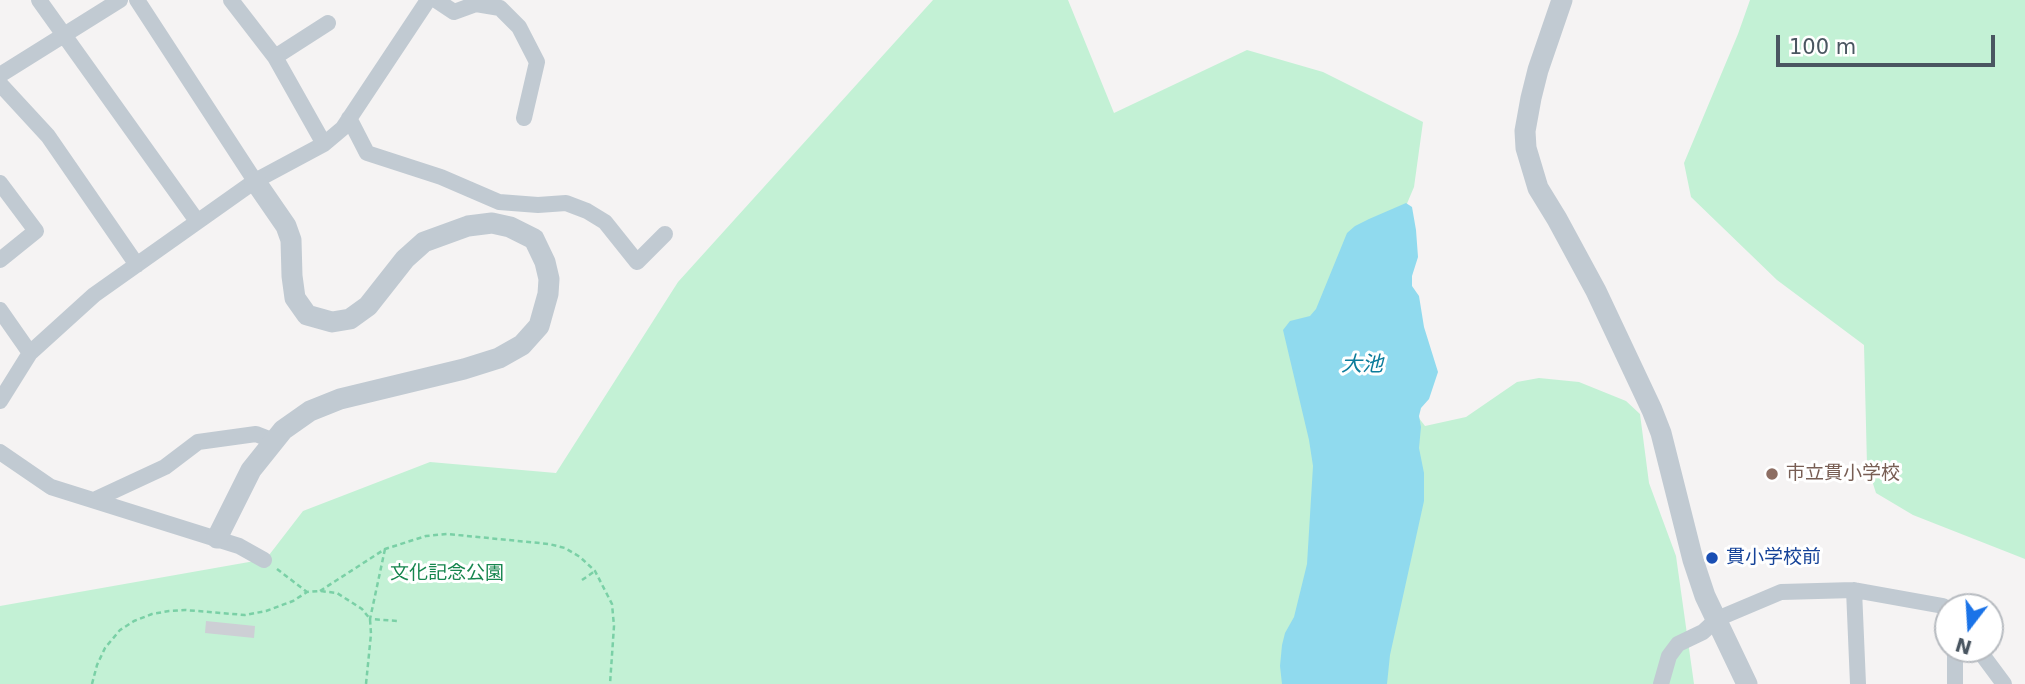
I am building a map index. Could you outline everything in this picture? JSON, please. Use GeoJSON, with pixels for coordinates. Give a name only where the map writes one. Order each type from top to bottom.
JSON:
{"type":"FeatureCollection","features":[{"type":"Feature","properties":{"kind":"street"},"geometry":{"type":"LineString","coordinates":[[39,0],[197,221]]}},
{"type":"Feature","properties":{"kind":"street"},"geometry":{"type":"LineString","coordinates":[[0,75],[120,0]]}},
{"type":"Feature","properties":{"kind":"street"},"geometry":{"type":"LineString","coordinates":[[137,0],[286,226],[291,240],[295,298],[307,315],[332,322],[350,319],[368,306],[405,259],[424,242],[474,225],[492,223],[510,227],[534,239],[545,262],[549,279],[548,294],[539,326],[522,345],[499,358],[464,369],[340,399],[310,411],[283,430],[251,470],[217,538]]}},
{"type":"Feature","properties":{"kind":"street"},"geometry":{"type":"LineString","coordinates":[[231,0],[275,57],[324,144]]}},
{"type":"Feature","properties":{"kind":"street"},"geometry":{"type":"LineString","coordinates":[[0,401],[30,353],[94,295],[255,181],[324,144],[343,128],[428,0]]}},
{"type":"Feature","properties":{"kind":"street"},"geometry":{"type":"LineString","coordinates":[[436,0],[454,12],[476,4],[500,8],[519,27],[537,62],[524,118]]}},
{"type":"Feature","properties":{"kind":"street"},"geometry":{"type":"LineString","coordinates":[[1562,0],[1534,89],[1525,131],[1526,148],[1538,188],[1558,219],[1596,291],[1652,410],[1661,433],[1693,560],[1705,596],[1747,684]]}},
{"type":"Feature","properties":{"kind":"street"},"geometry":{"type":"LineString","coordinates":[[275,57],[328,23]]}},
{"type":"Feature","properties":{"kind":"street"},"geometry":{"type":"LineString","coordinates":[[0,84],[48,136],[136,265]]}},
{"type":"Feature","properties":{"kind":"street"},"geometry":{"type":"LineString","coordinates":[[349,118],[367,153],[442,177],[499,202],[538,205],[566,203],[587,211],[605,222],[637,262],[665,234]]}},
{"type":"Feature","properties":{"kind":"street"},"geometry":{"type":"LineString","coordinates":[[0,183],[36,231],[0,260]]}},
{"type":"Feature","properties":{"kind":"street"},"geometry":{"type":"LineString","coordinates":[[474,225],[480,194]]}},
{"type":"Feature","properties":{"kind":"street"},"geometry":{"type":"LineString","coordinates":[[0,310],[30,353]]}},
{"type":"Feature","properties":{"kind":"street"},"geometry":{"type":"LineString","coordinates":[[94,500],[165,467],[198,442],[256,434],[274,441]]}},
{"type":"Feature","properties":{"kind":"street"},"geometry":{"type":"LineString","coordinates":[[0,452],[51,487],[239,545],[264,560]]}},
{"type":"Feature","properties":{"kind":"street"},"geometry":{"type":"LineString","coordinates":[[1854,590],[1858,684]]}},
{"type":"Feature","properties":{"kind":"street"},"geometry":{"type":"LineString","coordinates":[[1661,684],[1669,656],[1678,644],[1703,632],[1717,619],[1781,592],[1854,590],[1934,604]]}},
{"type":"Feature","properties":{"kind":"street"},"geometry":{"type":"LineString","coordinates":[[1955,663],[1955,684]]}},
{"type":"Feature","properties":{"kind":"street"},"geometry":{"type":"LineString","coordinates":[[1988,663],[2004,684]]}},
{"type":"Feature","properties":{"kind":"path"},"geometry":{"type":"LineString","coordinates":[[320,591],[385,549],[426,536],[447,534],[536,542],[565,548],[580,557],[595,572],[612,604],[614,626],[610,684]]}},
{"type":"Feature","properties":{"kind":"path"},"geometry":{"type":"LineString","coordinates":[[366,684],[370,619],[385,549]]}},
{"type":"Feature","properties":{"kind":"path"},"geometry":{"type":"LineString","coordinates":[[264,560],[307,592]]}},
{"type":"Feature","properties":{"kind":"path"},"geometry":{"type":"LineString","coordinates":[[582,580],[595,572]]}},
{"type":"Feature","properties":{"kind":"path"},"geometry":{"type":"LineString","coordinates":[[92,684],[105,648],[120,630],[152,614],[185,610],[244,615],[293,601],[307,592],[320,591],[337,593],[362,609],[370,619],[397,621]]}},
{"type":"Feature","properties":{"kind":"green space","name":"文化記念公園"},"geometry":{"type":"Polygon","coordinates":[[[933,0],[1068,0],[1114,113],[1247,50],[1323,72],[1423,122],[1414,187],[1378,272],[1409,405],[1425,426],[1466,417],[1517,382],[1539,378],[1579,382],[1626,401],[1640,414],[1649,483],[1676,556],[1694,684],[0,684],[0,606],[266,559],[303,511],[430,462],[556,473],[678,282],[933,0]]]}},
{"type":"Feature","properties":{"kind":"green space"},"geometry":{"type":"Polygon","coordinates":[[[1750,0],[2025,0],[2025,559],[1913,515],[1876,493],[1867,465],[1864,345],[1777,280],[1691,197],[1684,163],[1750,0]]]}},
{"type":"Feature","properties":{"kind":"water","name":"大池"},"geometry":{"type":"Polygon","coordinates":[[[1406,203],[1412,207],[1418,257],[1412,286],[1419,296],[1424,327],[1438,372],[1429,399],[1421,408],[1419,416],[1424,501],[1390,655],[1387,684],[1282,684],[1282,645],[1294,617],[1307,564],[1313,466],[1283,330],[1290,321],[1310,316],[1316,309],[1347,233],[1355,226],[1406,203]]]}},
{"type":"Feature","properties":{"kind":"building"},"geometry":{"type":"Polygon","coordinates":[[[206,621],[255,626],[254,638],[205,633],[206,621]]]}},
{"type":"Feature","properties":{"kind":"place","name":"市立貫小学校"},"geometry":{"type":"Point","coordinates":[1772,474]}},
{"type":"Feature","properties":{"kind":"place","name":"貫小学校前"},"geometry":{"type":"Point","coordinates":[1712,558]}}]}
